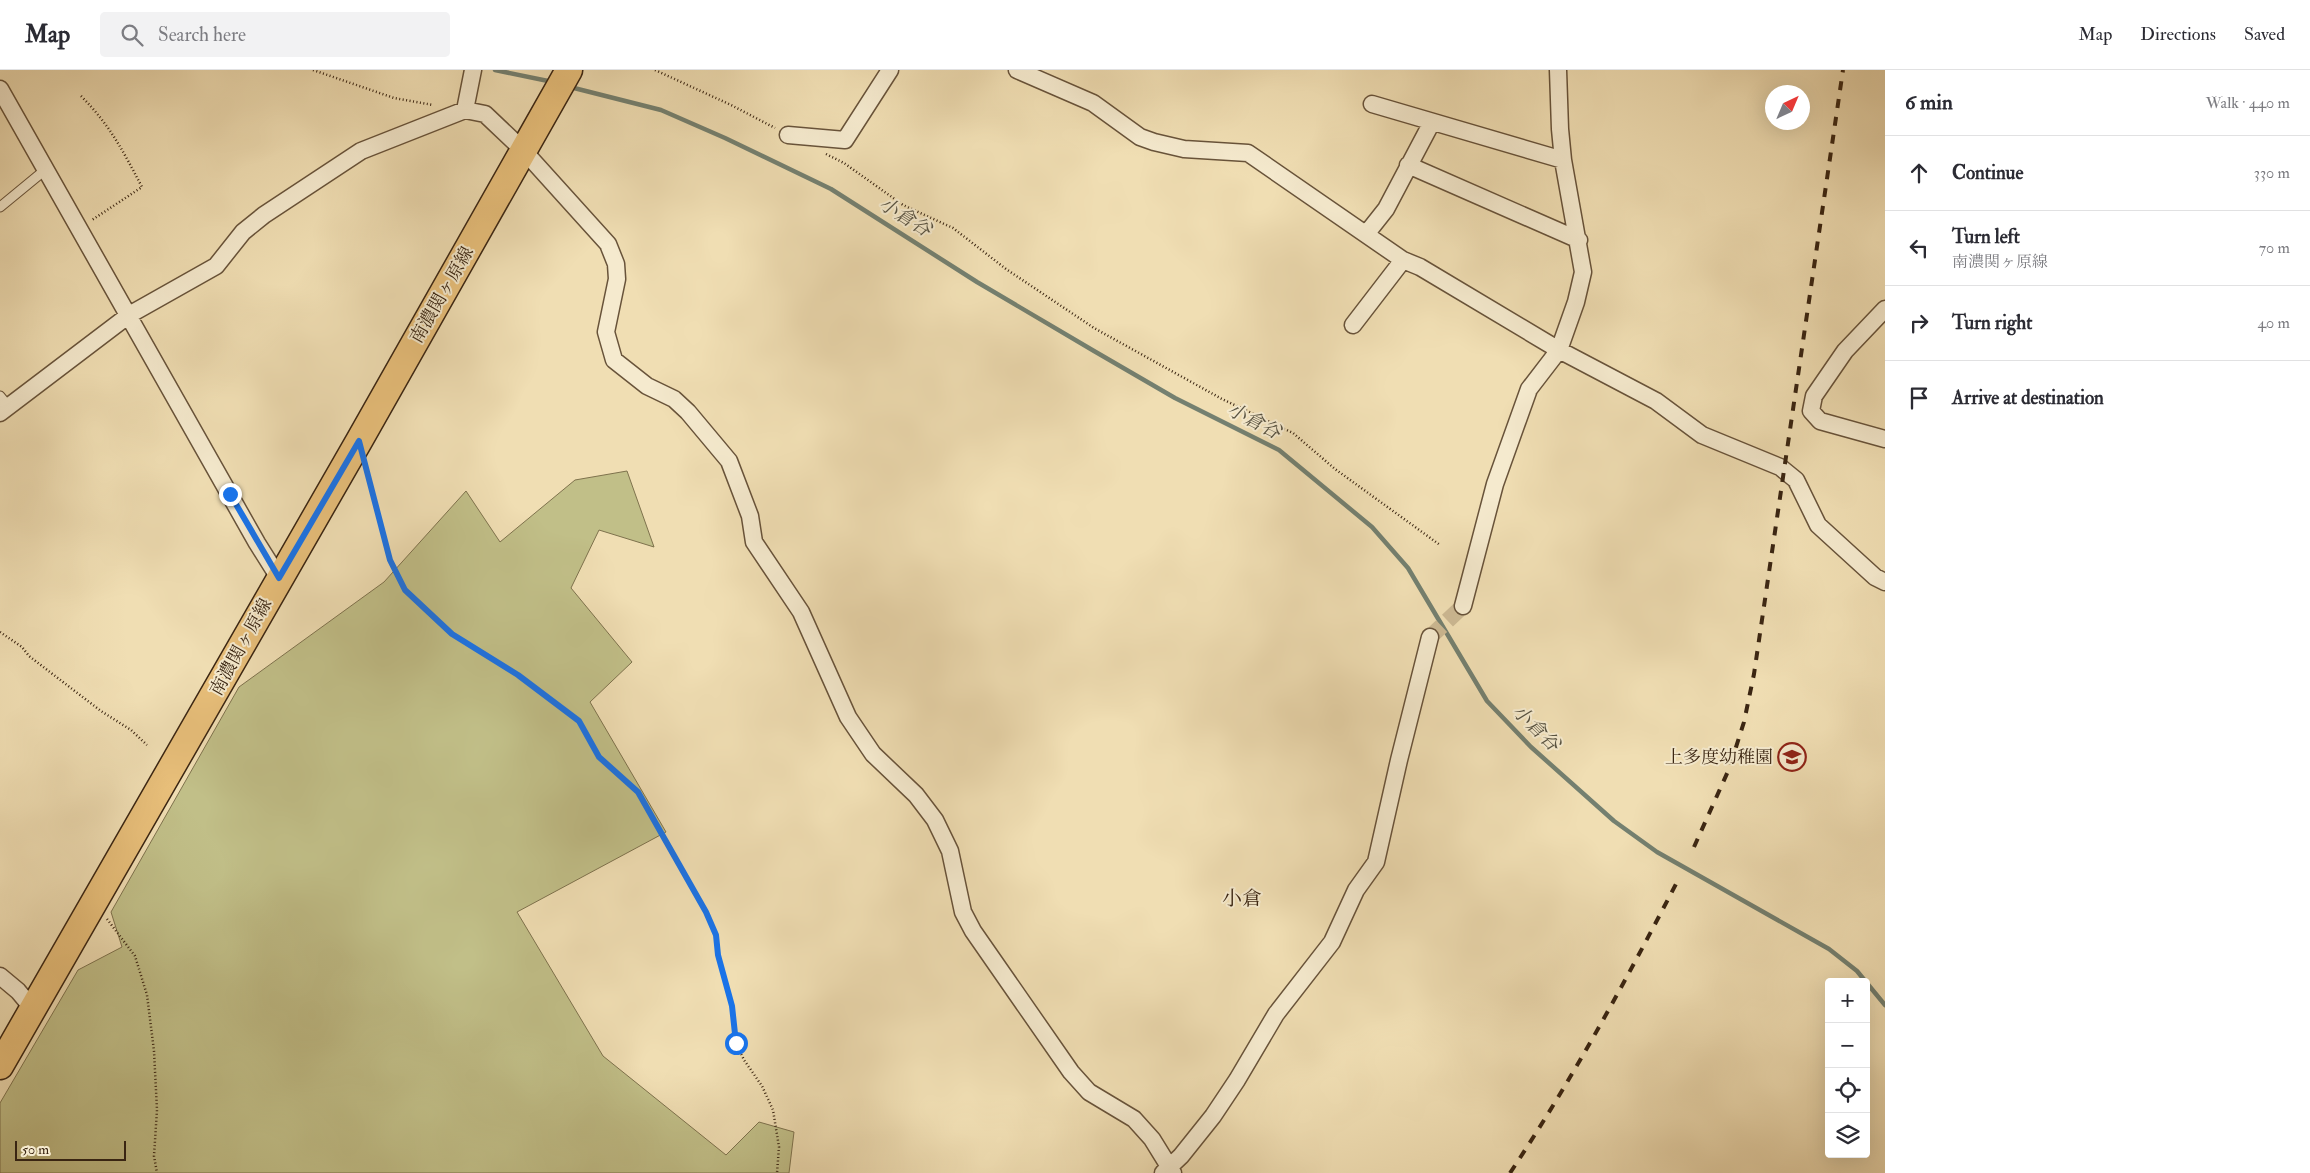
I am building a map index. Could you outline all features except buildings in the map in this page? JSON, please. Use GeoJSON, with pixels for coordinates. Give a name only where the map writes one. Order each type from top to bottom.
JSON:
{"type":"FeatureCollection","features":[{"type":"Feature","properties":{"kind":"main road","name":"南濃関ヶ原線"},"geometry":{"type":"LineString","coordinates":[[0,1066],[212,699],[569,70]]}},
{"type":"Feature","properties":{"kind":"street"},"geometry":{"type":"LineString","coordinates":[[463,108],[473,70]]}},
{"type":"Feature","properties":{"kind":"street"},"geometry":{"type":"LineString","coordinates":[[788,135],[845,140],[890,70]]}},
{"type":"Feature","properties":{"kind":"street"},"geometry":{"type":"LineString","coordinates":[[1017,70],[1093,103],[1140,137],[1184,149],[1248,153],[1403,260],[1420,268],[1559,350],[1656,401],[1702,435],[1780,467],[1796,480],[1818,525],[1875,577],[1885,582]]}},
{"type":"Feature","properties":{"kind":"street"},"geometry":{"type":"LineString","coordinates":[[1462,606],[1495,484],[1529,388],[1559,350],[1576,302],[1583,272],[1579,240],[1563,160],[1558,70]]}},
{"type":"Feature","properties":{"kind":"street"},"geometry":{"type":"LineString","coordinates":[[0,89],[257,544],[279,578]]}},
{"type":"Feature","properties":{"kind":"street"},"geometry":{"type":"LineString","coordinates":[[1372,104],[1563,160]]}},
{"type":"Feature","properties":{"kind":"street"},"geometry":{"type":"LineString","coordinates":[[3,405],[129,315],[216,266],[243,232],[361,151],[463,108],[485,114],[524,151],[608,244],[616,264],[617,279],[606,332],[614,360],[647,386],[674,399],[688,412],[728,461],[750,516],[754,542],[801,612],[848,717],[873,754],[916,795],[934,820],[950,852],[964,912],[972,931],[1071,1072],[1089,1092],[1134,1119],[1152,1139],[1168,1171],[1213,1116],[1237,1080],[1276,1014],[1332,942],[1356,890],[1376,862],[1430,637]]}},
{"type":"Feature","properties":{"kind":"street"},"geometry":{"type":"LineString","coordinates":[[1366,233],[1386,209],[1432,122]]}},
{"type":"Feature","properties":{"kind":"street"},"geometry":{"type":"LineString","coordinates":[[1408,165],[1579,240]]}},
{"type":"Feature","properties":{"kind":"street"},"geometry":{"type":"LineString","coordinates":[[1353,325],[1403,260]]}},
{"type":"Feature","properties":{"kind":"street"},"geometry":{"type":"LineString","coordinates":[[1885,309],[1845,351],[1814,396],[1811,411],[1820,421],[1885,440]]}},
{"type":"Feature","properties":{"kind":"street"},"geometry":{"type":"LineString","coordinates":[[0,976],[18,991],[33,1009]]}},
{"type":"Feature","properties":{"kind":"lane"},"geometry":{"type":"LineString","coordinates":[[0,207],[45,170]]}},
{"type":"Feature","properties":{"kind":"path"},"geometry":{"type":"LineString","coordinates":[[313,70],[394,98],[442,107],[463,108]]}},
{"type":"Feature","properties":{"kind":"path"},"geometry":{"type":"LineString","coordinates":[[655,70],[731,105],[788,135]]}},
{"type":"Feature","properties":{"kind":"path"},"geometry":{"type":"LineString","coordinates":[[79,228],[142,187],[106,122],[81,96]]}},
{"type":"Feature","properties":{"kind":"path"},"geometry":{"type":"LineString","coordinates":[[820,151],[844,164],[903,205],[953,228],[1006,269],[1094,328],[1222,398],[1293,433],[1335,469],[1440,545]]}},
{"type":"Feature","properties":{"kind":"path"},"geometry":{"type":"LineString","coordinates":[[359,441],[390,560],[405,590],[452,634],[518,675],[579,721],[599,757],[638,792],[706,912],[716,935],[718,955],[732,1006],[736,1043],[744,1060],[762,1086],[773,1110],[779,1147],[777,1173]]}},
{"type":"Feature","properties":{"kind":"path"},"geometry":{"type":"LineString","coordinates":[[0,632],[22,647],[29,656],[101,711],[131,730],[147,745]]}},
{"type":"Feature","properties":{"kind":"path"},"geometry":{"type":"LineString","coordinates":[[94,902],[135,956],[147,995],[155,1070],[157,1110],[154,1156],[157,1173]]}},
{"type":"Feature","properties":{"kind":"shaded area"},"geometry":{"type":"Polygon","coordinates":[[[627,471],[654,547],[599,530],[571,588],[632,662],[590,702],[666,832],[517,912],[603,1056],[726,1155],[759,1122],[794,1132],[789,1173],[0,1173],[0,1103],[78,970],[122,947],[111,912],[239,687],[384,582],[466,491],[500,542],[575,480],[627,471]]]}},
{"type":"Feature","properties":{"kind":"waterway","name":"小倉谷"},"geometry":{"type":"LineString","coordinates":[[495,70],[553,82]]}},
{"type":"Feature","properties":{"kind":"waterway","name":"小倉谷"},"geometry":{"type":"LineString","coordinates":[[570,87],[661,110],[725,138],[831,189],[977,282],[1094,351],[1175,398],[1279,450],[1372,527],[1408,568],[1487,701],[1531,747],[1614,821],[1657,852],[1829,949],[1857,971],[1863,978]]}},
{"type":"Feature","properties":{"kind":"waterway","name":"小倉谷"},"geometry":{"type":"LineString","coordinates":[[1870,987],[1885,1005]]}},
{"type":"Feature","properties":{"kind":"tunnel"},"geometry":{"type":"LineString","coordinates":[[1430,637],[1463,606]]}},
{"type":"Feature","properties":{"kind":"railway"},"geometry":{"type":"LineString","coordinates":[[1694,847],[1729,769],[1744,722],[1754,674],[1843,70]]}},
{"type":"Feature","properties":{"kind":"railway"},"geometry":{"type":"LineString","coordinates":[[1510,1173],[1555,1102],[1597,1030],[1676,884]]}},
{"type":"Feature","properties":{"kind":"place","name":"上多度幼稚園"},"geometry":{"type":"Point","coordinates":[1792,757]}},
{"type":"Feature","properties":{"kind":"district","name":"小倉"},"geometry":{"type":"Point","coordinates":[1242,898]}},
{"type":"Feature","properties":{"kind":"route"},"geometry":{"type":"LineString","coordinates":[[230,494],[257,544],[279,578],[359,441],[390,560],[405,590],[452,634],[518,675],[579,721],[599,757],[638,792],[706,912],[716,935],[718,955],[732,1006],[736,1043]]}}]}
